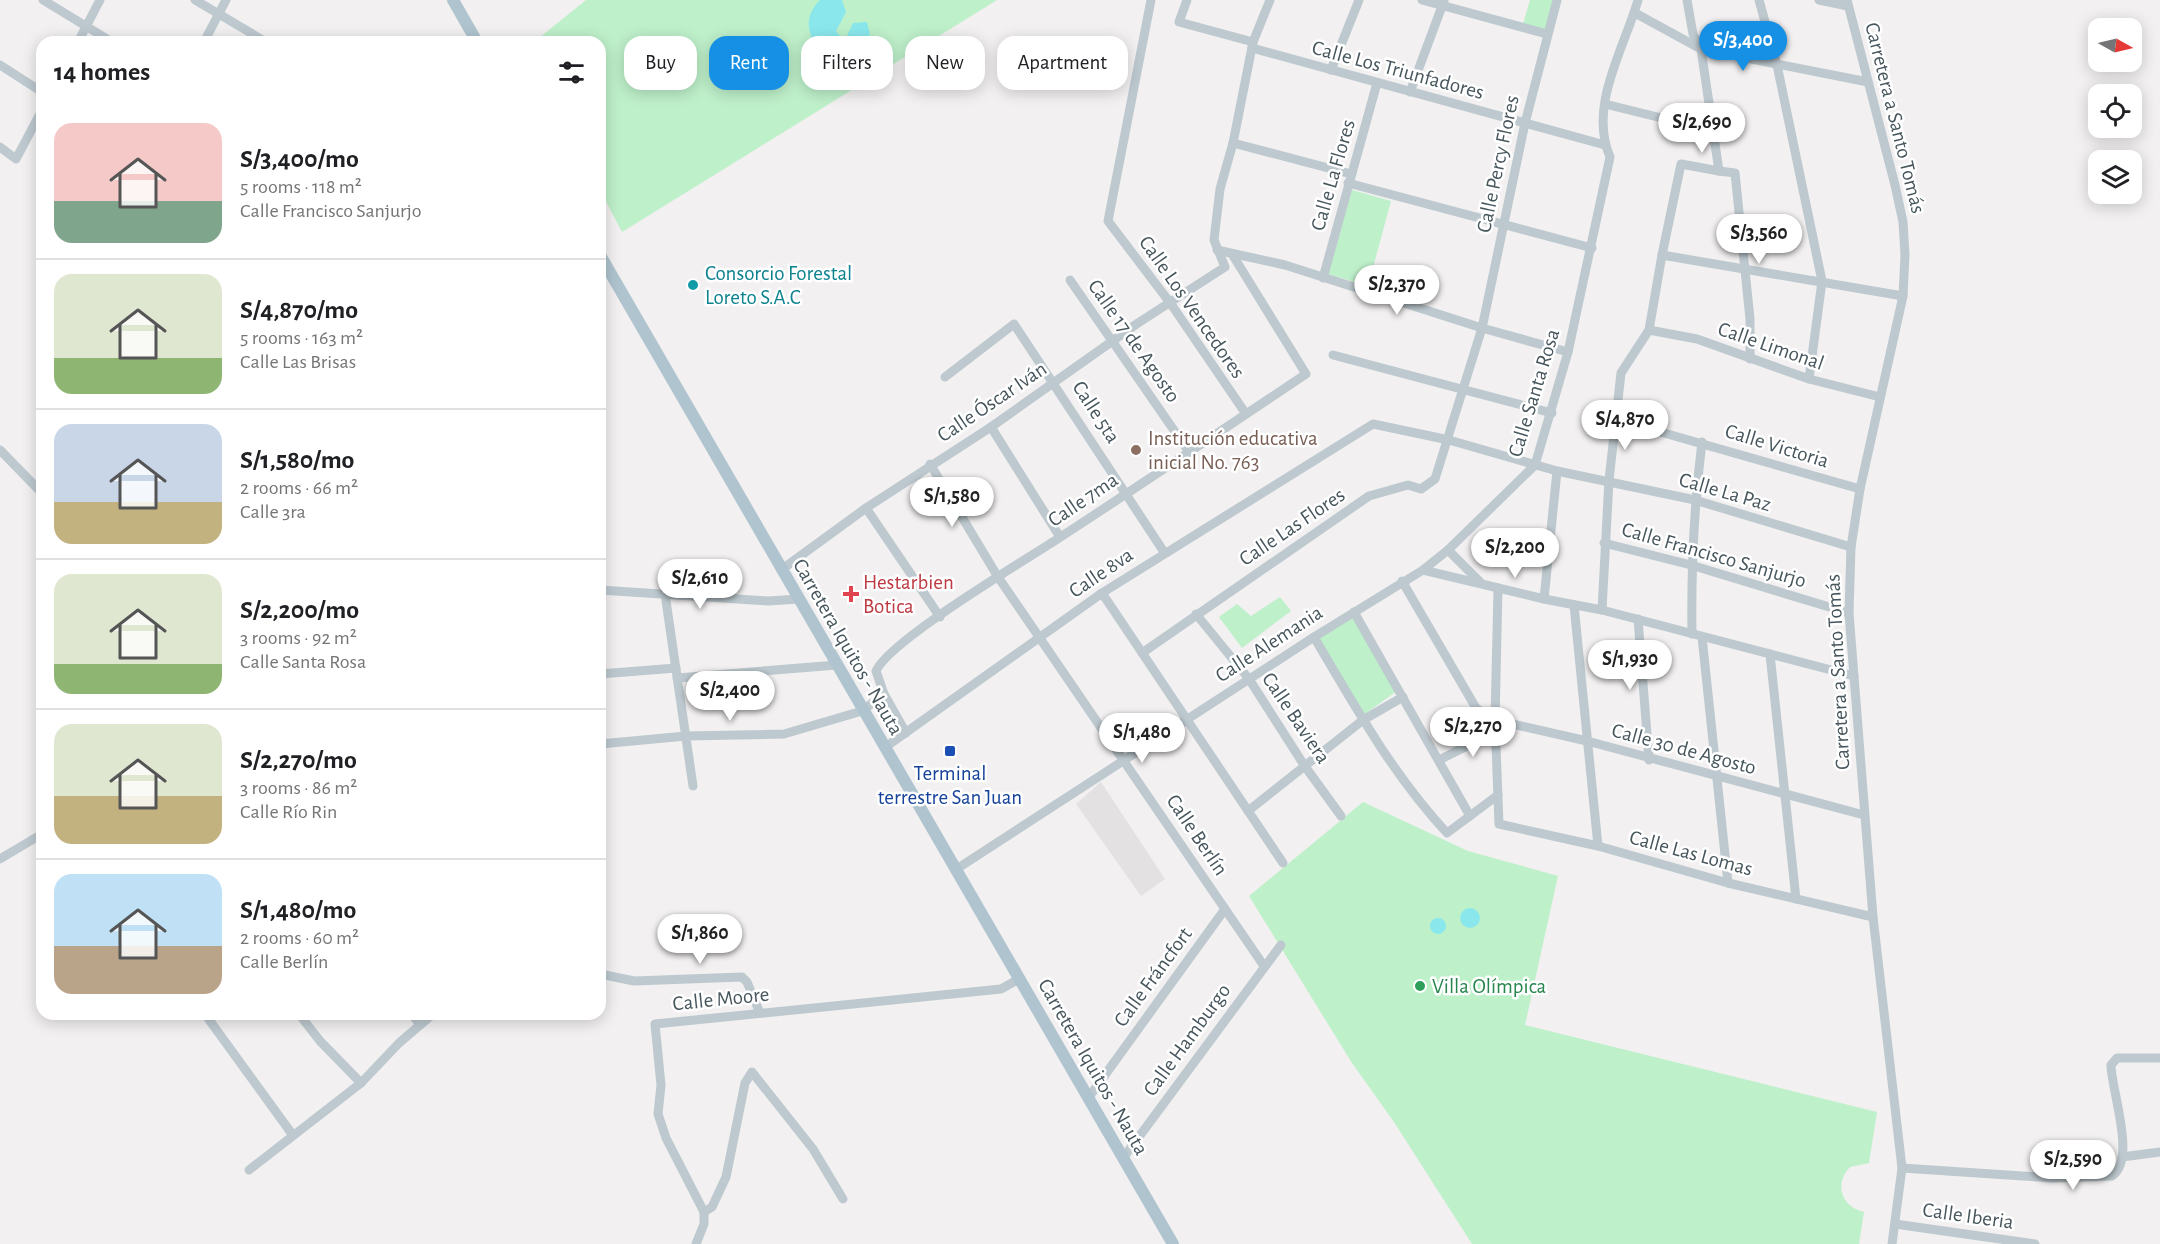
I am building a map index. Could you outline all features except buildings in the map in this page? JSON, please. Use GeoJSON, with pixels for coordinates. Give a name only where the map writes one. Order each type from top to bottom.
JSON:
{"type":"FeatureCollection","features":[{"type":"Feature","properties":{"kind":"main road"},"geometry":{"type":"LineString","coordinates":[[453,0],[474,36]]}},
{"type":"Feature","properties":{"kind":"main road","name":"Carretera Iquitos - Nauta"},"geometry":{"type":"LineString","coordinates":[[606,265],[862,711],[1173,1244]]}},
{"type":"Feature","properties":{"kind":"street"},"geometry":{"type":"LineString","coordinates":[[43,0],[102,36]]}},
{"type":"Feature","properties":{"kind":"street"},"geometry":{"type":"LineString","coordinates":[[81,36],[100,0]]}},
{"type":"Feature","properties":{"kind":"street"},"geometry":{"type":"LineString","coordinates":[[195,0],[256,36]]}},
{"type":"Feature","properties":{"kind":"street"},"geometry":{"type":"LineString","coordinates":[[207,36],[226,0]]}},
{"type":"Feature","properties":{"kind":"street","name":"Calle Los Vencedores"},"geometry":{"type":"LineString","coordinates":[[1150,0],[1108,221],[1171,304],[1246,414]]}},
{"type":"Feature","properties":{"kind":"street"},"geometry":{"type":"LineString","coordinates":[[1187,0],[1179,22],[1252,45]]}},
{"type":"Feature","properties":{"kind":"street"},"geometry":{"type":"LineString","coordinates":[[1270,0],[1252,45],[1233,143],[1220,189],[1214,240],[1217,250],[1285,265],[1482,328],[1568,352]]}},
{"type":"Feature","properties":{"kind":"street"},"geometry":{"type":"LineString","coordinates":[[1331,70],[1359,0]]}},
{"type":"Feature","properties":{"kind":"street"},"geometry":{"type":"LineString","coordinates":[[1422,0],[1444,3],[1547,34]]}},
{"type":"Feature","properties":{"kind":"street","name":"Calle Percy Flores"},"geometry":{"type":"LineString","coordinates":[[1449,440],[1482,328],[1525,123],[1557,0]]}},
{"type":"Feature","properties":{"kind":"street"},"geometry":{"type":"LineString","coordinates":[[1626,0],[1637,5],[1701,49],[1777,66],[1868,82]]}},
{"type":"Feature","properties":{"kind":"street"},"geometry":{"type":"LineString","coordinates":[[1687,0],[1693,34],[1701,49],[1719,171]]}},
{"type":"Feature","properties":{"kind":"street"},"geometry":{"type":"LineString","coordinates":[[1759,0],[1777,66],[1822,281],[1809,379]]}},
{"type":"Feature","properties":{"kind":"street"},"geometry":{"type":"LineString","coordinates":[[1819,0],[1847,3]]}},
{"type":"Feature","properties":{"kind":"street"},"geometry":{"type":"LineString","coordinates":[[1410,92],[1444,3]]}},
{"type":"Feature","properties":{"kind":"street","name":"Carretera a Santo Tomás"},"geometry":{"type":"LineString","coordinates":[[1847,3],[1904,222],[1903,296],[1860,489],[1851,547],[1849,613],[1873,917],[1902,1168],[1892,1244]]}},
{"type":"Feature","properties":{"kind":"street","name":"Calle Santa Rosa"},"geometry":{"type":"LineString","coordinates":[[1424,570],[1448,550],[1535,465],[1568,352],[1610,157],[1605,146],[1607,87],[1637,5]]}},
{"type":"Feature","properties":{"kind":"street","name":"Calle Los Triunfadores"},"geometry":{"type":"LineString","coordinates":[[1252,45],[1331,70],[1605,146]]}},
{"type":"Feature","properties":{"kind":"street"},"geometry":{"type":"LineString","coordinates":[[0,65],[36,88]]}},
{"type":"Feature","properties":{"kind":"street","name":"Calle La Flores"},"geometry":{"type":"LineString","coordinates":[[1323,278],[1377,83]]}},
{"type":"Feature","properties":{"kind":"street"},"geometry":{"type":"LineString","coordinates":[[1605,104],[1714,130]]}},
{"type":"Feature","properties":{"kind":"street"},"geometry":{"type":"LineString","coordinates":[[0,147],[16,159],[36,121]]}},
{"type":"Feature","properties":{"kind":"street"},"geometry":{"type":"LineString","coordinates":[[1233,143],[1503,224],[1592,248]]}},
{"type":"Feature","properties":{"kind":"street"},"geometry":{"type":"LineString","coordinates":[[1602,610],[1609,480],[1621,373],[1649,330],[1681,164],[1735,173],[1745,268],[1750,359]]}},
{"type":"Feature","properties":{"kind":"street","name":"Calle Óscar Iván"},"geometry":{"type":"LineString","coordinates":[[781,570],[930,464],[991,427],[1113,341],[1224,267],[1217,250]]}},
{"type":"Feature","properties":{"kind":"street","name":"Calle 7ma"},"geometry":{"type":"LineString","coordinates":[[906,733],[884,694],[876,671],[880,663],[940,617],[998,577],[1306,374],[1232,254]]}},
{"type":"Feature","properties":{"kind":"street"},"geometry":{"type":"LineString","coordinates":[[1662,255],[1675,255],[1903,296]]}},
{"type":"Feature","properties":{"kind":"street","name":"Calle 17 de Agosto"},"geometry":{"type":"LineString","coordinates":[[1070,280],[1189,452]]}},
{"type":"Feature","properties":{"kind":"street","name":"Calle 5ta"},"geometry":{"type":"LineString","coordinates":[[945,376],[1014,324],[1164,552]]}},
{"type":"Feature","properties":{"kind":"street","name":"Calle Limonal"},"geometry":{"type":"LineString","coordinates":[[1649,330],[1697,339],[1809,379],[1880,397]]}},
{"type":"Feature","properties":{"kind":"street"},"geometry":{"type":"LineString","coordinates":[[1333,355],[1552,413]]}},
{"type":"Feature","properties":{"kind":"street","name":"Calle Victoria"},"geometry":{"type":"LineString","coordinates":[[1615,419],[1860,489]]}},
{"type":"Feature","properties":{"kind":"street","name":"Calle La Paz"},"geometry":{"type":"LineString","coordinates":[[1346,439],[1373,424],[1449,440],[1557,471],[1609,480],[1695,501],[1851,547]]}},
{"type":"Feature","properties":{"kind":"street"},"geometry":{"type":"LineString","coordinates":[[991,427],[1060,537]]}},
{"type":"Feature","properties":{"kind":"street","name":"Calle 8va"},"geometry":{"type":"LineString","coordinates":[[884,748],[1102,593],[1346,439]]}},
{"type":"Feature","properties":{"kind":"street","name":"Calle Las Flores"},"geometry":{"type":"LineString","coordinates":[[1142,653],[1374,493],[1388,493],[1407,485],[1421,489],[1428,486],[1440,469],[1449,440]]}},
{"type":"Feature","properties":{"kind":"street"},"geometry":{"type":"LineString","coordinates":[[1692,633],[1691,565],[1702,442]]}},
{"type":"Feature","properties":{"kind":"street"},"geometry":{"type":"LineString","coordinates":[[0,450],[36,487]]}},
{"type":"Feature","properties":{"kind":"street","name":"Calle Berlín"},"geometry":{"type":"LineString","coordinates":[[930,464],[998,577],[1264,966]]}},
{"type":"Feature","properties":{"kind":"street"},"geometry":{"type":"LineString","coordinates":[[1544,599],[1557,471]]}},
{"type":"Feature","properties":{"kind":"street"},"geometry":{"type":"LineString","coordinates":[[866,508],[940,617]]}},
{"type":"Feature","properties":{"kind":"street","name":"Calle Francisco Sanjurjo"},"geometry":{"type":"LineString","coordinates":[[1604,543],[1691,565],[1849,613]]}},
{"type":"Feature","properties":{"kind":"street"},"geometry":{"type":"LineString","coordinates":[[1448,550],[1481,584]]}},
{"type":"Feature","properties":{"kind":"street"},"geometry":{"type":"LineString","coordinates":[[1424,570],[1544,599],[1602,610],[1854,676]]}},
{"type":"Feature","properties":{"kind":"street","name":"Calle Alemania"},"geometry":{"type":"LineString","coordinates":[[955,870],[1314,637],[1402,581],[1424,570]]}},
{"type":"Feature","properties":{"kind":"street"},"geometry":{"type":"LineString","coordinates":[[1402,581],[1476,708],[1495,720]]}},
{"type":"Feature","properties":{"kind":"street"},"geometry":{"type":"LineString","coordinates":[[1314,637],[1363,720],[1422,806],[1448,833],[1498,795],[1495,720],[1498,588]]}},
{"type":"Feature","properties":{"kind":"street"},"geometry":{"type":"LineString","coordinates":[[606,590],[768,601],[799,599]]}},
{"type":"Feature","properties":{"kind":"street"},"geometry":{"type":"LineString","coordinates":[[1102,593],[1283,863]]}},
{"type":"Feature","properties":{"kind":"street"},"geometry":{"type":"LineString","coordinates":[[665,594],[693,786]]}},
{"type":"Feature","properties":{"kind":"street"},"geometry":{"type":"LineString","coordinates":[[1575,605],[1598,846]]}},
{"type":"Feature","properties":{"kind":"street"},"geometry":{"type":"LineString","coordinates":[[1354,612],[1470,816]]}},
{"type":"Feature","properties":{"kind":"street","name":"Calle Baviera"},"geometry":{"type":"LineString","coordinates":[[1196,614],[1249,679],[1304,765],[1341,816]]}},
{"type":"Feature","properties":{"kind":"street"},"geometry":{"type":"LineString","coordinates":[[1638,619],[1649,760]]}},
{"type":"Feature","properties":{"kind":"street"},"geometry":{"type":"LineString","coordinates":[[1702,637],[1728,883]]}},
{"type":"Feature","properties":{"kind":"street"},"geometry":{"type":"LineString","coordinates":[[1770,654],[1796,899]]}},
{"type":"Feature","properties":{"kind":"street"},"geometry":{"type":"LineString","coordinates":[[677,678],[837,665]]}},
{"type":"Feature","properties":{"kind":"street"},"geometry":{"type":"LineString","coordinates":[[606,674],[676,668]]}},
{"type":"Feature","properties":{"kind":"street"},"geometry":{"type":"LineString","coordinates":[[606,743],[686,736],[783,734],[862,711],[884,694]]}},
{"type":"Feature","properties":{"kind":"street"},"geometry":{"type":"LineString","coordinates":[[1248,811],[1363,720],[1403,697]]}},
{"type":"Feature","properties":{"kind":"street","name":"Calle 30 de Agosto"},"geometry":{"type":"LineString","coordinates":[[1495,720],[1587,741],[1649,760],[1864,815]]}},
{"type":"Feature","properties":{"kind":"street"},"geometry":{"type":"LineString","coordinates":[[1439,760],[1495,732]]}},
{"type":"Feature","properties":{"kind":"street","name":"Calle Las Lomas"},"geometry":{"type":"LineString","coordinates":[[1498,795],[1499,824],[1598,846],[1728,883],[1873,917]]}},
{"type":"Feature","properties":{"kind":"street"},"geometry":{"type":"LineString","coordinates":[[0,859],[36,838]]}},
{"type":"Feature","properties":{"kind":"street","name":"Calle Fráncfort"},"geometry":{"type":"LineString","coordinates":[[1089,1097],[1225,909]]}},
{"type":"Feature","properties":{"kind":"street","name":"Calle Hamburgo"},"geometry":{"type":"LineString","coordinates":[[1124,1158],[1281,945]]}},
{"type":"Feature","properties":{"kind":"street"},"geometry":{"type":"LineString","coordinates":[[606,975],[634,981],[742,977],[747,982],[760,1013]]}},
{"type":"Feature","properties":{"kind":"street","name":"Calle Moore"},"geometry":{"type":"LineString","coordinates":[[704,1212],[666,1138],[658,1114],[661,1085],[655,1024],[1001,989],[1019,979]]}},
{"type":"Feature","properties":{"kind":"street"},"geometry":{"type":"LineString","coordinates":[[209,1020],[292,1134]]}},
{"type":"Feature","properties":{"kind":"street"},"geometry":{"type":"LineString","coordinates":[[304,1020],[320,1041],[361,1083]]}},
{"type":"Feature","properties":{"kind":"street"},"geometry":{"type":"LineString","coordinates":[[416,1020],[420,1024]]}},
{"type":"Feature","properties":{"kind":"street"},"geometry":{"type":"LineString","coordinates":[[249,1170],[292,1134],[361,1083],[425,1020]]}},
{"type":"Feature","properties":{"kind":"street"},"geometry":{"type":"LineString","coordinates":[[1902,1168],[2065,1178],[2112,1176],[2120,1169],[2122,1157],[2120,1119],[2111,1065],[2117,1058],[2160,1058]]}},
{"type":"Feature","properties":{"kind":"street"},"geometry":{"type":"LineString","coordinates":[[696,1244],[705,1224],[704,1212],[709,1211],[716,1201],[726,1177],[745,1083],[752,1072],[813,1149],[843,1199]]}},
{"type":"Feature","properties":{"kind":"street"},"geometry":{"type":"LineString","coordinates":[[2122,1157],[2160,1152]]}},
{"type":"Feature","properties":{"kind":"street","name":"Calle Iberia"},"geometry":{"type":"LineString","coordinates":[[1895,1224],[2035,1244]]}},
{"type":"Feature","properties":{"kind":"shaded area"},"geometry":{"type":"Polygon","coordinates":[[[1101,782],[1165,879],[1141,896],[1076,804],[1101,782]]]}},
{"type":"Feature","properties":{"kind":"green space"},"geometry":{"type":"Polygon","coordinates":[[[586,0],[997,0],[939,36],[905,36],[905,57],[893,64],[893,36],[801,36],[801,90],[852,90],[622,232],[606,201],[606,36],[541,36],[586,0]]]}},
{"type":"Feature","properties":{"kind":"green space"},"geometry":{"type":"Polygon","coordinates":[[[1530,0],[1555,0],[1545,31],[1523,24],[1530,0]]]}},
{"type":"Feature","properties":{"kind":"green space"},"geometry":{"type":"Polygon","coordinates":[[[1352,190],[1391,201],[1368,286],[1328,274],[1352,190]]]}},
{"type":"Feature","properties":{"kind":"green space"},"geometry":{"type":"Polygon","coordinates":[[[1280,597],[1291,611],[1242,648],[1219,617],[1237,604],[1251,616],[1280,597]]]}},
{"type":"Feature","properties":{"kind":"green space"},"geometry":{"type":"Polygon","coordinates":[[[1352,611],[1398,690],[1361,717],[1314,635],[1352,611]]]}},
{"type":"Feature","properties":{"kind":"green space","name":"Villa Olímpica"},"geometry":{"type":"Polygon","coordinates":[[[1363,802],[1468,851],[1558,876],[1525,1025],[1877,1112],[1869,1163],[1850,1167],[1842,1180],[1841,1187],[1845,1200],[1864,1212],[1859,1244],[1472,1244],[1394,1122],[1352,1063],[1249,896],[1363,802]]]}},
{"type":"Feature","properties":{"kind":"water"},"geometry":{"type":"Polygon","coordinates":[[[820,0],[842,0],[846,12],[836,31],[840,36],[811,36],[809,18],[820,0]]]}},
{"type":"Feature","properties":{"kind":"water"},"geometry":{"type":"Polygon","coordinates":[[[867,22],[868,36],[847,36],[853,23],[867,22]]]}},
{"type":"Feature","properties":{"kind":"water"},"geometry":{"type":"Polygon","coordinates":[[[1470,908],[1477,911],[1480,918],[1477,925],[1470,928],[1463,925],[1460,918],[1463,911],[1470,908]]]}},
{"type":"Feature","properties":{"kind":"water"},"geometry":{"type":"Polygon","coordinates":[[[1435,918],[1441,918],[1446,926],[1444,932],[1435,934],[1430,929],[1430,923],[1435,918]]]}},
{"type":"Feature","properties":{"kind":"place","name":"Consorcio Forestal Loreto S.A.C"},"geometry":{"type":"Point","coordinates":[693,285]}},
{"type":"Feature","properties":{"kind":"place","name":"Institución educativa inicial No. 763"},"geometry":{"type":"Point","coordinates":[1136,450]}},
{"type":"Feature","properties":{"kind":"place","name":"Hestarbien Botica"},"geometry":{"type":"Point","coordinates":[851,594]}},
{"type":"Feature","properties":{"kind":"place","name":"Terminal terrestre San Juan"},"geometry":{"type":"Point","coordinates":[950,751]}},
{"type":"Feature","properties":{"kind":"place","name":"Villa Olímpica"},"geometry":{"type":"Point","coordinates":[1420,986]}}]}
